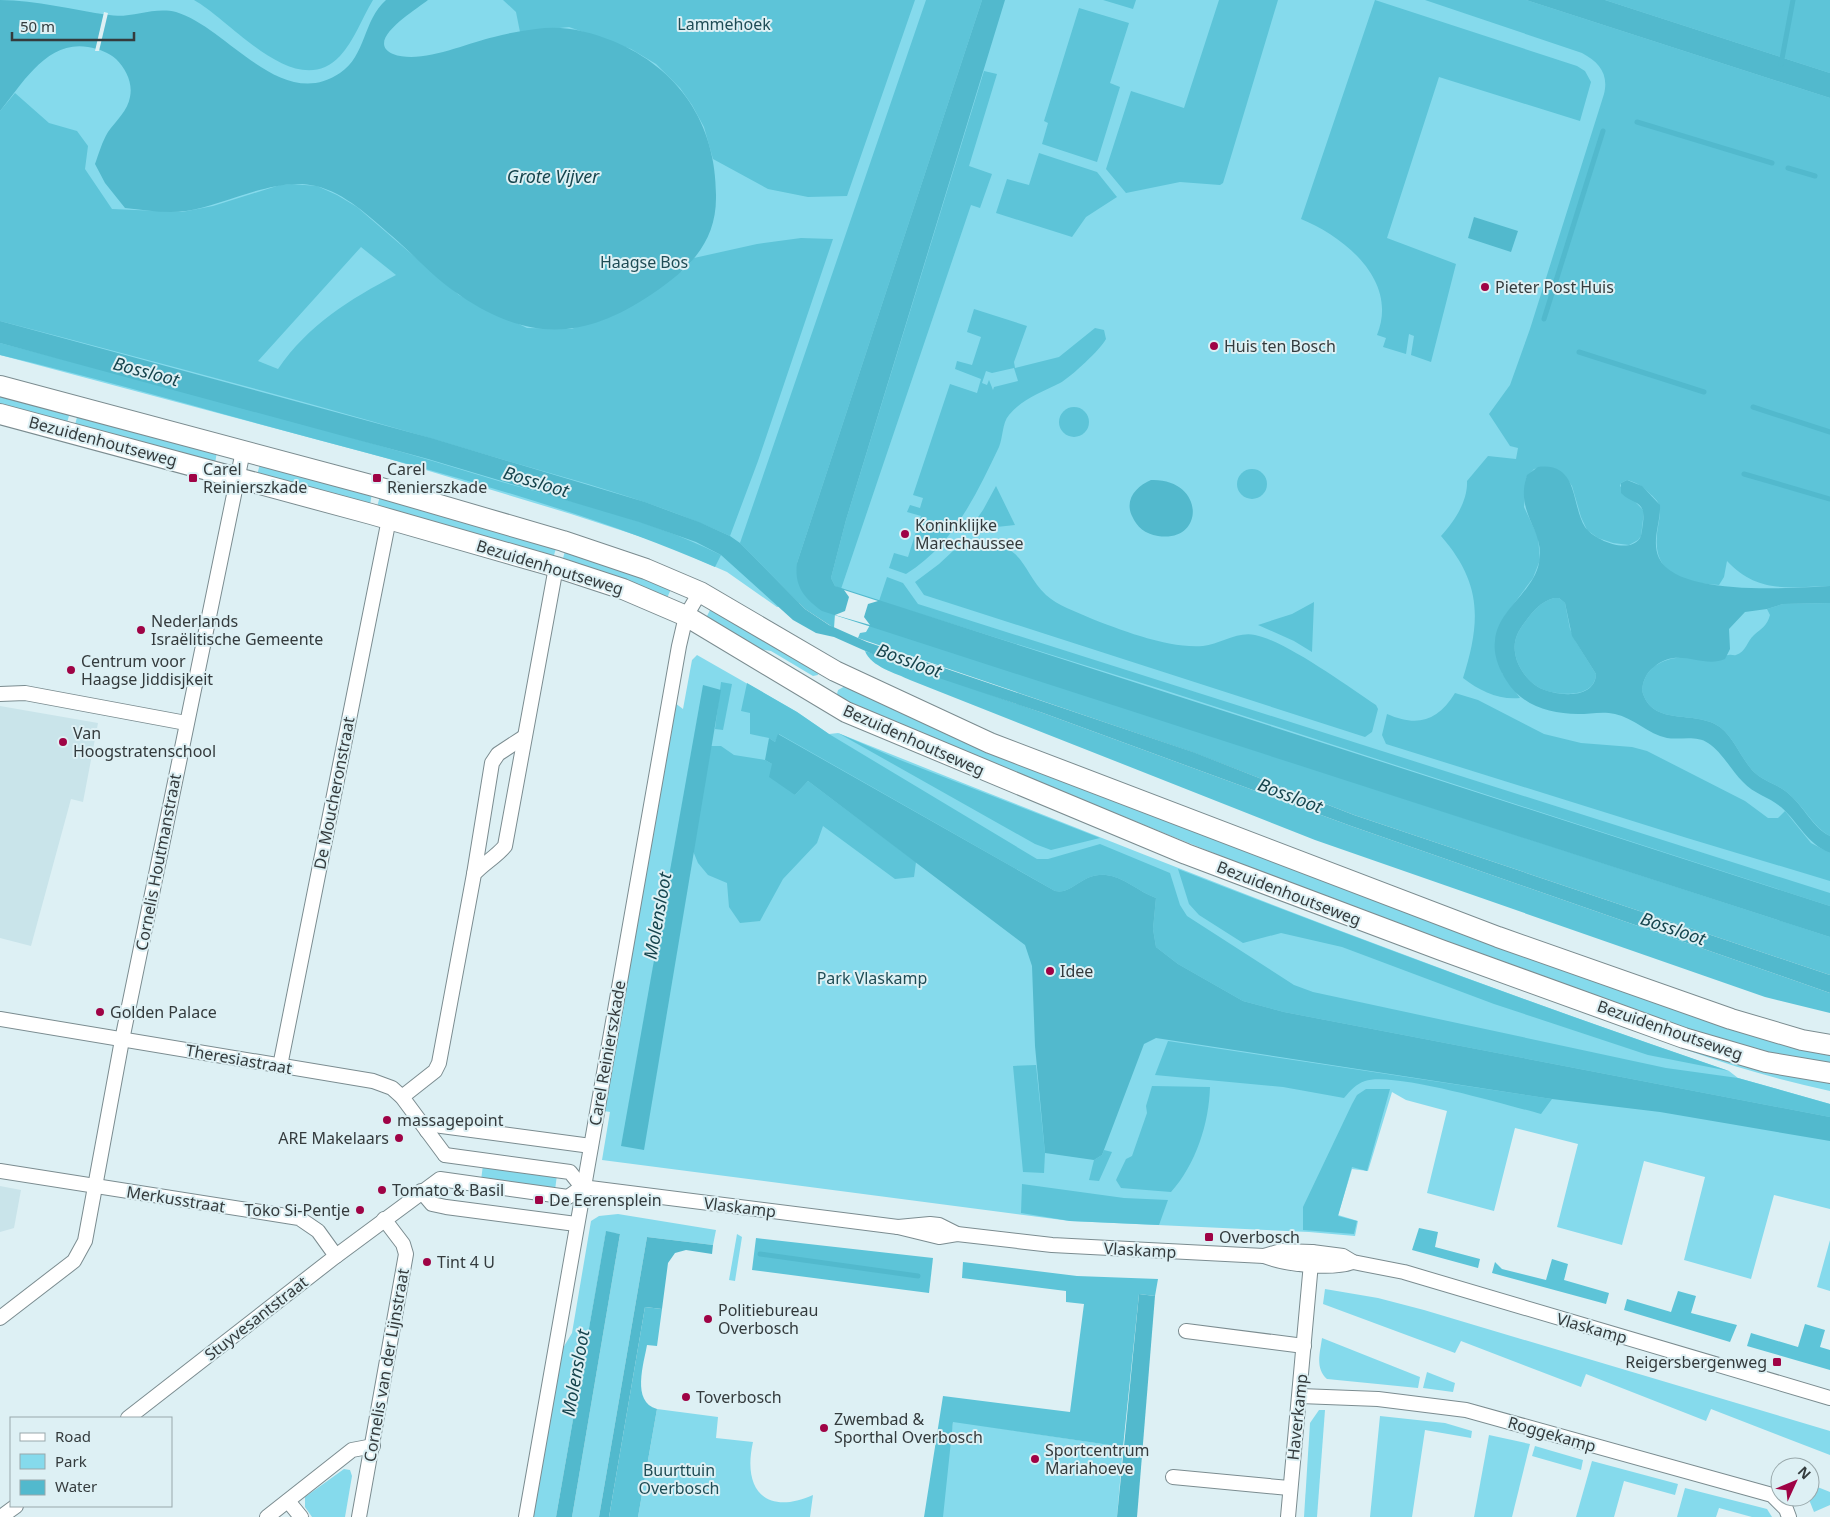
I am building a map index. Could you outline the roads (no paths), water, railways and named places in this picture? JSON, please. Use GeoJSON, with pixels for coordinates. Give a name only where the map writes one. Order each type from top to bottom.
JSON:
{"type":"FeatureCollection","features":[{"type":"Feature","properties":{"kind":"main road","name":"Bezuidenhoutseweg"},"geometry":{"type":"LineString","coordinates":[[0,386],[243,451],[563,541],[646,569],[700,592],[835,671],[990,743],[1498,937],[1731,1018],[1802,1040],[1830,1045]]}},
{"type":"Feature","properties":{"kind":"main road","name":"Bezuidenhoutseweg"},"geometry":{"type":"LineString","coordinates":[[0,414],[389,519],[556,567],[649,599],[686,616],[846,712],[1186,854],[1432,947],[1684,1038],[1766,1062],[1830,1073]]}},
{"type":"Feature","properties":{"kind":"street","name":"Cornelis Houtmanstraat"},"geometry":{"type":"LineString","coordinates":[[0,1318],[74,1261],[85,1241],[122,1040],[236,477],[243,451]]}},
{"type":"Feature","properties":{"kind":"street","name":"De Moucheronstraat"},"geometry":{"type":"LineString","coordinates":[[280,1066],[389,519]]}},
{"type":"Feature","properties":{"kind":"street"},"geometry":{"type":"LineString","coordinates":[[474,874],[484,863],[497,856],[505,846],[556,567]]}},
{"type":"Feature","properties":{"kind":"street","name":"Carel Reinierszkade"},"geometry":{"type":"LineString","coordinates":[[526,1517],[562,1316],[582,1186],[591,1146],[686,616],[700,592]]}},
{"type":"Feature","properties":{"kind":"street"},"geometry":{"type":"LineString","coordinates":[[0,694],[25,693],[186,723]]}},
{"type":"Feature","properties":{"kind":"street"},"geometry":{"type":"LineString","coordinates":[[402,1097],[436,1071],[439,1063],[474,874],[492,763],[498,754],[524,737]]}},
{"type":"Feature","properties":{"kind":"street","name":"Theresiastraat"},"geometry":{"type":"LineString","coordinates":[[0,1019],[373,1081],[392,1088],[402,1097],[444,1155]]}},
{"type":"Feature","properties":{"kind":"street"},"geometry":{"type":"LineString","coordinates":[[427,1131],[434,1125],[591,1146]]}},
{"type":"Feature","properties":{"kind":"street"},"geometry":{"type":"LineString","coordinates":[[384,1219],[440,1179],[568,1197],[582,1186],[570,1172],[444,1155],[440,1179]]}},
{"type":"Feature","properties":{"kind":"street","name":"Merkusstraat"},"geometry":{"type":"LineString","coordinates":[[0,1171],[298,1218],[318,1231],[336,1256]]}},
{"type":"Feature","properties":{"kind":"street","name":"Vlaskamp"},"geometry":{"type":"LineString","coordinates":[[582,1186],[898,1227],[923,1224],[939,1225],[957,1234],[1052,1245],[1264,1256],[1281,1262],[1312,1258],[1339,1267],[1353,1262],[1404,1272],[1830,1398]]}},
{"type":"Feature","properties":{"kind":"street"},"geometry":{"type":"LineString","coordinates":[[421,1191],[432,1204],[446,1207],[576,1224]]}},
{"type":"Feature","properties":{"kind":"street","name":"Stuyvesantstraat"},"geometry":{"type":"LineString","coordinates":[[129,1417],[384,1219]]}},
{"type":"Feature","properties":{"kind":"street","name":"Cornelis van der Lijnstraat"},"geometry":{"type":"LineString","coordinates":[[359,1517],[406,1254],[403,1244],[384,1219]]}},
{"type":"Feature","properties":{"kind":"street","name":"Haverkamp"},"geometry":{"type":"LineString","coordinates":[[1288,1517],[1289,1488],[1300,1396],[1312,1258]]}},
{"type":"Feature","properties":{"kind":"street"},"geometry":{"type":"LineString","coordinates":[[1186,1331],[1304,1346]]}},
{"type":"Feature","properties":{"kind":"street","name":"Roggekamp"},"geometry":{"type":"LineString","coordinates":[[1300,1396],[1378,1399],[1466,1410],[1772,1495],[1786,1510],[1789,1517]]}},
{"type":"Feature","properties":{"kind":"street"},"geometry":{"type":"LineString","coordinates":[[267,1517],[352,1450],[373,1446]]}},
{"type":"Feature","properties":{"kind":"street"},"geometry":{"type":"LineString","coordinates":[[1173,1477],[1289,1488]]}},
{"type":"Feature","properties":{"kind":"street"},"geometry":{"type":"LineString","coordinates":[[288,1501],[301,1517]]}},
{"type":"Feature","properties":{"kind":"street"},"geometry":{"type":"LineString","coordinates":[[2,1517],[15,1507]]}},
{"type":"Feature","properties":{"kind":"water","name":"Grote Vijver"},"geometry":{"type":"Polygon","coordinates":[[[0,0],[41,3],[117,16],[159,10],[176,12],[215,33],[255,63],[276,75],[297,82],[318,82],[340,73],[348,66],[360,48],[378,8],[386,0],[428,0],[395,26],[384,41],[385,48],[393,54],[404,57],[430,55],[515,32],[536,29],[565,28],[594,34],[637,53],[658,67],[690,103],[702,124],[710,147],[715,171],[715,214],[711,229],[698,254],[677,275],[652,294],[627,309],[603,320],[580,327],[556,330],[533,328],[510,322],[486,311],[461,296],[443,283],[357,206],[327,189],[300,184],[284,185],[251,192],[202,208],[178,212],[125,208],[105,183],[95,164],[108,132],[129,102],[131,92],[130,81],[123,67],[110,54],[100,50],[88,47],[73,47],[60,50],[37,66],[0,111],[0,0]]]}},
{"type":"Feature","properties":{"kind":"water"},"geometry":{"type":"Polygon","coordinates":[[[982,0],[1005,0],[846,520],[831,578],[835,586],[1830,906],[1830,937],[822,611],[805,596],[797,578],[797,563],[982,0]]]}},
{"type":"Feature","properties":{"kind":"water"},"geometry":{"type":"Polygon","coordinates":[[[1526,0],[1605,0],[1830,73],[1830,98],[1526,0]]]}},
{"type":"Feature","properties":{"kind":"water"},"geometry":{"type":"Polygon","coordinates":[[[1474,217],[1518,231],[1511,252],[1468,238],[1474,217]]]}},
{"type":"Feature","properties":{"kind":"water","name":"Bossloot"},"geometry":{"type":"Polygon","coordinates":[[[0,321],[431,438],[645,502],[730,536],[740,543],[805,609],[829,625],[867,642],[1193,752],[1354,815],[1830,975],[1830,993],[1351,826],[1043,713],[888,661],[834,637],[816,633],[793,620],[721,555],[696,542],[639,522],[428,459],[0,343],[0,321]]]}},
{"type":"Feature","properties":{"kind":"water"},"geometry":{"type":"Polygon","coordinates":[[[1538,467],[1551,467],[1561,471],[1572,487],[1585,527],[1603,541],[1620,545],[1635,543],[1640,538],[1643,515],[1641,506],[1621,493],[1621,483],[1627,480],[1642,486],[1660,505],[1656,538],[1659,558],[1670,570],[1688,579],[1711,585],[1737,587],[1790,588],[1830,586],[1830,603],[1783,604],[1767,609],[1745,612],[1729,629],[1730,649],[1725,659],[1708,662],[1672,658],[1663,661],[1649,672],[1644,680],[1642,690],[1647,702],[1654,709],[1664,714],[1710,722],[1725,731],[1756,774],[1786,791],[1818,828],[1830,836],[1830,853],[1815,844],[1781,807],[1747,786],[1718,751],[1708,743],[1694,738],[1667,738],[1660,736],[1615,714],[1567,714],[1546,710],[1528,702],[1512,689],[1499,666],[1495,641],[1497,630],[1502,620],[1530,583],[1539,563],[1540,551],[1538,541],[1524,501],[1527,475],[1538,467]],[[1554,598],[1537,607],[1528,618],[1517,636],[1515,655],[1523,672],[1538,687],[1554,693],[1573,694],[1589,689],[1594,683],[1596,674],[1572,636],[1565,603],[1559,598],[1554,598]]]}},
{"type":"Feature","properties":{"kind":"water"},"geometry":{"type":"Polygon","coordinates":[[[1151,480],[1169,482],[1182,489],[1190,499],[1193,510],[1191,521],[1185,530],[1174,536],[1158,536],[1145,532],[1132,516],[1130,504],[1133,494],[1151,480]]]}},
{"type":"Feature","properties":{"kind":"water"},"geometry":{"type":"Polygon","coordinates":[[[703,685],[721,690],[644,1150],[621,1146],[703,685]]]}},
{"type":"Feature","properties":{"kind":"water"},"geometry":{"type":"Polygon","coordinates":[[[778,734],[1055,891],[1067,890],[1090,877],[1106,875],[1113,876],[1156,898],[1153,929],[1156,947],[1178,964],[1243,1001],[1284,1012],[1830,1117],[1830,1141],[1660,1112],[1552,1099],[1156,1038],[1144,1044],[1102,1155],[1094,1160],[1045,1153],[1035,1046],[1032,966],[1025,945],[808,781],[795,795],[769,777],[772,764],[765,760],[769,738],[775,742],[778,734]]]}},
{"type":"Feature","properties":{"kind":"water"},"geometry":{"type":"Polygon","coordinates":[[[606,1231],[620,1234],[572,1517],[556,1517],[606,1231]]]}},
{"type":"Feature","properties":{"kind":"water"},"geometry":{"type":"Polygon","coordinates":[[[647,1237],[713,1245],[712,1254],[686,1250],[675,1253],[668,1263],[662,1309],[645,1307],[609,1517],[599,1517],[647,1237]]]}},
{"type":"Feature","properties":{"kind":"water"},"geometry":{"type":"Polygon","coordinates":[[[1139,1294],[1155,1296],[1137,1517],[1117,1517],[1139,1294]]]}},
{"type":"Feature","properties":{"kind":"waterway"},"geometry":{"type":"LineString","coordinates":[[1781,64],[1793,0]]}},
{"type":"Feature","properties":{"kind":"waterway"},"geometry":{"type":"LineString","coordinates":[[1637,122],[1772,163]]}},
{"type":"Feature","properties":{"kind":"waterway"},"geometry":{"type":"LineString","coordinates":[[1544,319],[1603,131]]}},
{"type":"Feature","properties":{"kind":"waterway"},"geometry":{"type":"LineString","coordinates":[[1788,168],[1815,176]]}},
{"type":"Feature","properties":{"kind":"waterway"},"geometry":{"type":"LineString","coordinates":[[1579,352],[1704,392]]}},
{"type":"Feature","properties":{"kind":"waterway"},"geometry":{"type":"LineString","coordinates":[[1753,407],[1830,432]]}},
{"type":"Feature","properties":{"kind":"waterway"},"geometry":{"type":"LineString","coordinates":[[1744,474],[1830,499]]}},
{"type":"Feature","properties":{"kind":"waterway"},"geometry":{"type":"LineString","coordinates":[[760,1254],[918,1276]]}},
{"type":"Feature","properties":{"kind":"place","name":"Pieter Post Huis"},"geometry":{"type":"Point","coordinates":[1485,287]}},
{"type":"Feature","properties":{"kind":"place","name":"Huis ten Bosch"},"geometry":{"type":"Point","coordinates":[1214,346]}},
{"type":"Feature","properties":{"kind":"place","name":"Carel Reinierszkade"},"geometry":{"type":"Point","coordinates":[193,478]}},
{"type":"Feature","properties":{"kind":"place","name":"Carel Renierszkade"},"geometry":{"type":"Point","coordinates":[377,478]}},
{"type":"Feature","properties":{"kind":"place","name":"Koninklijke Marechaussee"},"geometry":{"type":"Point","coordinates":[905,534]}},
{"type":"Feature","properties":{"kind":"place","name":"Nederlands Israëlitische Gemeente"},"geometry":{"type":"Point","coordinates":[141,630]}},
{"type":"Feature","properties":{"kind":"place","name":"Centrum voor Haagse Jiddisjkeit"},"geometry":{"type":"Point","coordinates":[71,670]}},
{"type":"Feature","properties":{"kind":"place","name":"Van Hoogstratenschool"},"geometry":{"type":"Point","coordinates":[63,742]}},
{"type":"Feature","properties":{"kind":"place","name":"Idee"},"geometry":{"type":"Point","coordinates":[1050,971]}},
{"type":"Feature","properties":{"kind":"place","name":"Golden Palace"},"geometry":{"type":"Point","coordinates":[100,1012]}},
{"type":"Feature","properties":{"kind":"place","name":"massagepoint"},"geometry":{"type":"Point","coordinates":[387,1120]}},
{"type":"Feature","properties":{"kind":"place","name":"ARE Makelaars"},"geometry":{"type":"Point","coordinates":[399,1138]}},
{"type":"Feature","properties":{"kind":"place","name":"Tomato & Basil"},"geometry":{"type":"Point","coordinates":[382,1190]}},
{"type":"Feature","properties":{"kind":"place","name":"De Eerensplein"},"geometry":{"type":"Point","coordinates":[539,1200]}},
{"type":"Feature","properties":{"kind":"place","name":"Toko Si-Pentje"},"geometry":{"type":"Point","coordinates":[360,1210]}},
{"type":"Feature","properties":{"kind":"place","name":"Overbosch"},"geometry":{"type":"Point","coordinates":[1209,1237]}},
{"type":"Feature","properties":{"kind":"place","name":"Tint 4 U"},"geometry":{"type":"Point","coordinates":[427,1262]}},
{"type":"Feature","properties":{"kind":"place","name":"Politiebureau Overbosch"},"geometry":{"type":"Point","coordinates":[708,1319]}},
{"type":"Feature","properties":{"kind":"place","name":"Reigersbergenweg"},"geometry":{"type":"Point","coordinates":[1777,1362]}},
{"type":"Feature","properties":{"kind":"place","name":"Toverbosch"},"geometry":{"type":"Point","coordinates":[686,1397]}},
{"type":"Feature","properties":{"kind":"place","name":"Zwembad & Sporthal Overbosch"},"geometry":{"type":"Point","coordinates":[824,1428]}},
{"type":"Feature","properties":{"kind":"place","name":"Sportcentrum Mariahoeve"},"geometry":{"type":"Point","coordinates":[1035,1459]}},
{"type":"Feature","properties":{"kind":"park label","name":"Lammehoek"},"geometry":{"type":"Point","coordinates":[724,24]}},
{"type":"Feature","properties":{"kind":"park label","name":"Haagse Bos"},"geometry":{"type":"Point","coordinates":[644,262]}},
{"type":"Feature","properties":{"kind":"park label","name":"Park Vlaskamp"},"geometry":{"type":"Point","coordinates":[872,978]}},
{"type":"Feature","properties":{"kind":"park label","name":"Buurttuin Overbosch"},"geometry":{"type":"Point","coordinates":[679,1479]}},
{"type":"Feature","properties":{"kind":"water label","name":"Molensloot"},"geometry":{"type":"Point","coordinates":[658,916]}},
{"type":"Feature","properties":{"kind":"water label","name":"Molensloot"},"geometry":{"type":"Point","coordinates":[576,1373]}}]}
